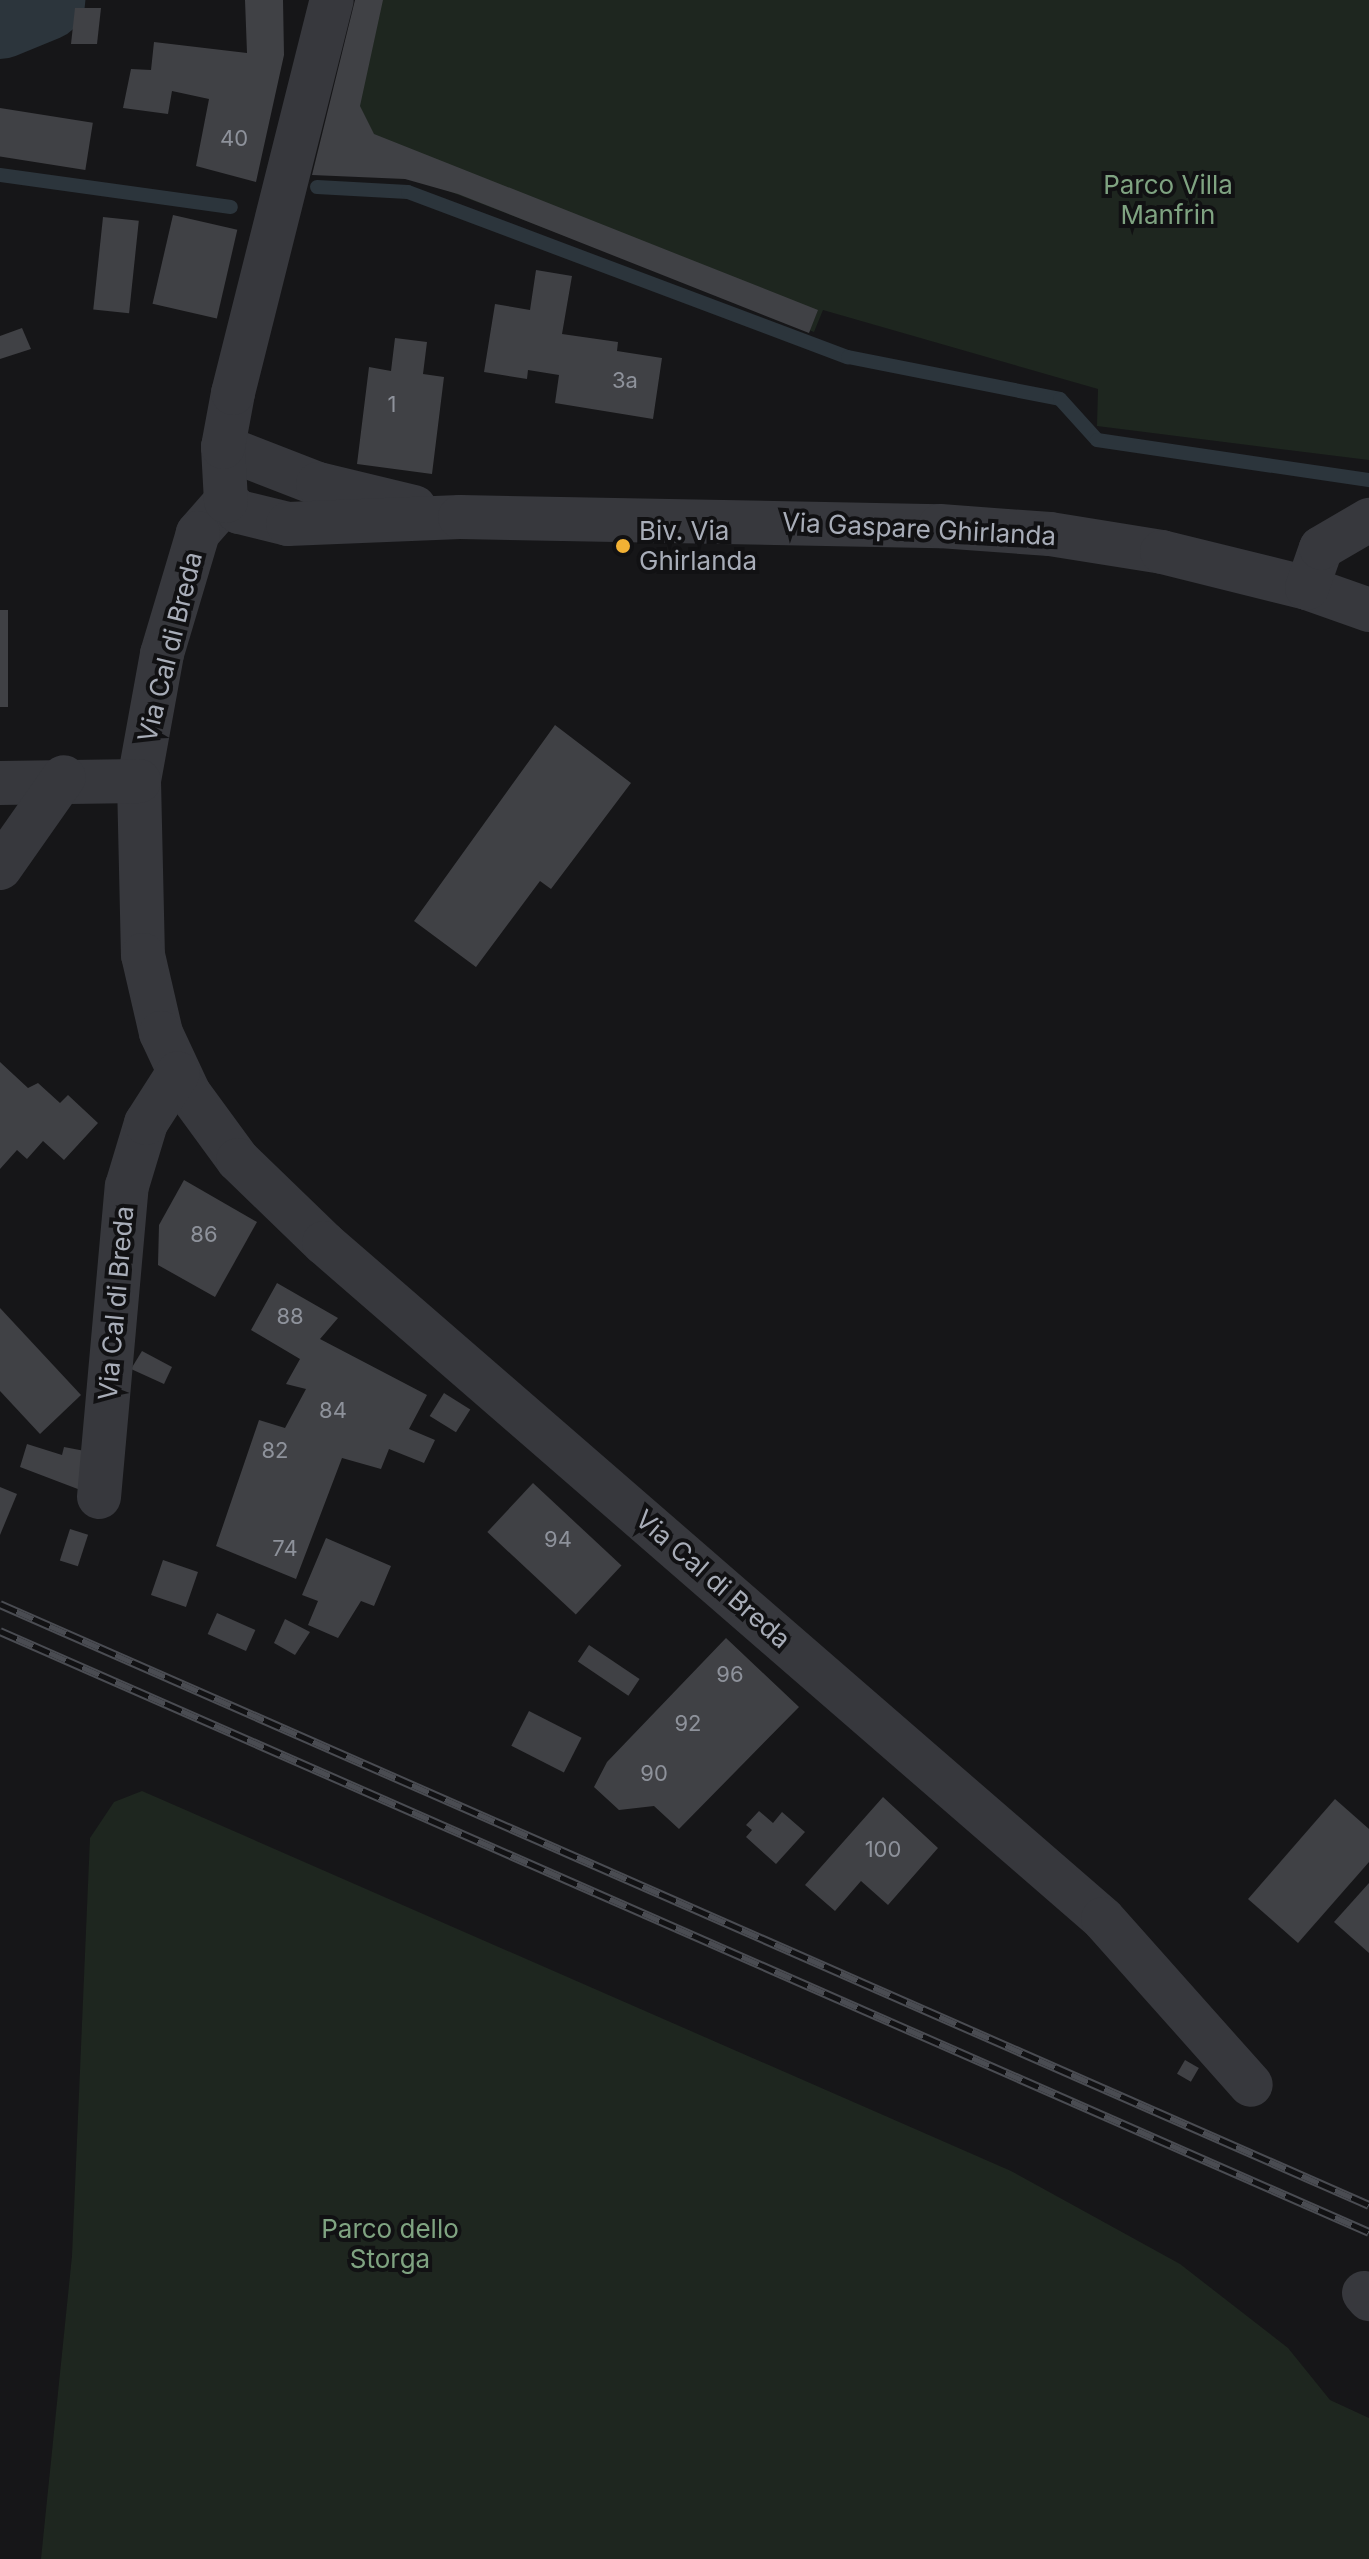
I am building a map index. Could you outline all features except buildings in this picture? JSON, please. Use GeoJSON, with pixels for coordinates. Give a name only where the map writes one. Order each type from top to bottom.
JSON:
{"type":"FeatureCollection","features":[{"type":"Feature","properties":{"kind":"street"},"geometry":{"type":"LineString","coordinates":[[332,0],[223,447],[226,501],[239,512],[288,524],[460,517]]}},
{"type":"Feature","properties":{"kind":"street"},"geometry":{"type":"LineString","coordinates":[[223,447],[318,484],[460,517]]}},
{"type":"Feature","properties":{"kind":"street","name":"Via Cal di Breda"},"geometry":{"type":"LineString","coordinates":[[226,501],[198,533],[162,654],[139,781],[143,955],[178,1073],[238,1160],[324,1243],[1103,1919],[1251,2085]]}},
{"type":"Feature","properties":{"kind":"street","name":"Via Gaspare Ghirlanda"},"geometry":{"type":"LineString","coordinates":[[460,517],[879,524],[1050,534],[1162,552],[1314,568],[1369,610]]}},
{"type":"Feature","properties":{"kind":"street"},"geometry":{"type":"LineString","coordinates":[[1314,568],[1369,520]]}},
{"type":"Feature","properties":{"kind":"street"},"geometry":{"type":"LineString","coordinates":[[0,783],[64,777],[139,781]]}},
{"type":"Feature","properties":{"kind":"street"},"geometry":{"type":"LineString","coordinates":[[0,868],[64,777]]}},
{"type":"Feature","properties":{"kind":"street","name":"Via Cal di Breda"},"geometry":{"type":"LineString","coordinates":[[99,1497],[127,1186],[146,1123],[178,1073]]}},
{"type":"Feature","properties":{"kind":"green space","name":"Parco Villa Manfrin"},"geometry":{"type":"Polygon","coordinates":[[[357,0],[1369,0],[1369,460],[1097,426],[1098,389],[823,310],[814,332],[407,175],[336,98],[357,0]]]}},
{"type":"Feature","properties":{"kind":"green space","name":"Parco dello Storga"},"geometry":{"type":"Polygon","coordinates":[[[142,1791],[1011,2171],[1180,2264],[1288,2348],[1330,2400],[1369,2418],[1369,2559],[41,2559],[72,2256],[90,1838],[114,1802],[142,1791]]]}},
{"type":"Feature","properties":{"kind":"waterway"},"geometry":{"type":"LineString","coordinates":[[0,18],[44,0]]}},
{"type":"Feature","properties":{"kind":"waterway"},"geometry":{"type":"LineString","coordinates":[[0,175],[231,207]]}},
{"type":"Feature","properties":{"kind":"waterway"},"geometry":{"type":"LineString","coordinates":[[317,187],[408,192],[848,357],[1060,399],[1097,440],[1369,480]]}},
{"type":"Feature","properties":{"kind":"railway"},"geometry":{"type":"LineString","coordinates":[[0,1604],[1369,2205]]}},
{"type":"Feature","properties":{"kind":"railway"},"geometry":{"type":"LineString","coordinates":[[0,1631],[1369,2232]]}},
{"type":"Feature","properties":{"kind":"place","name":"Biv. Via Ghirlanda"},"geometry":{"type":"Point","coordinates":[623,546]}}]}
